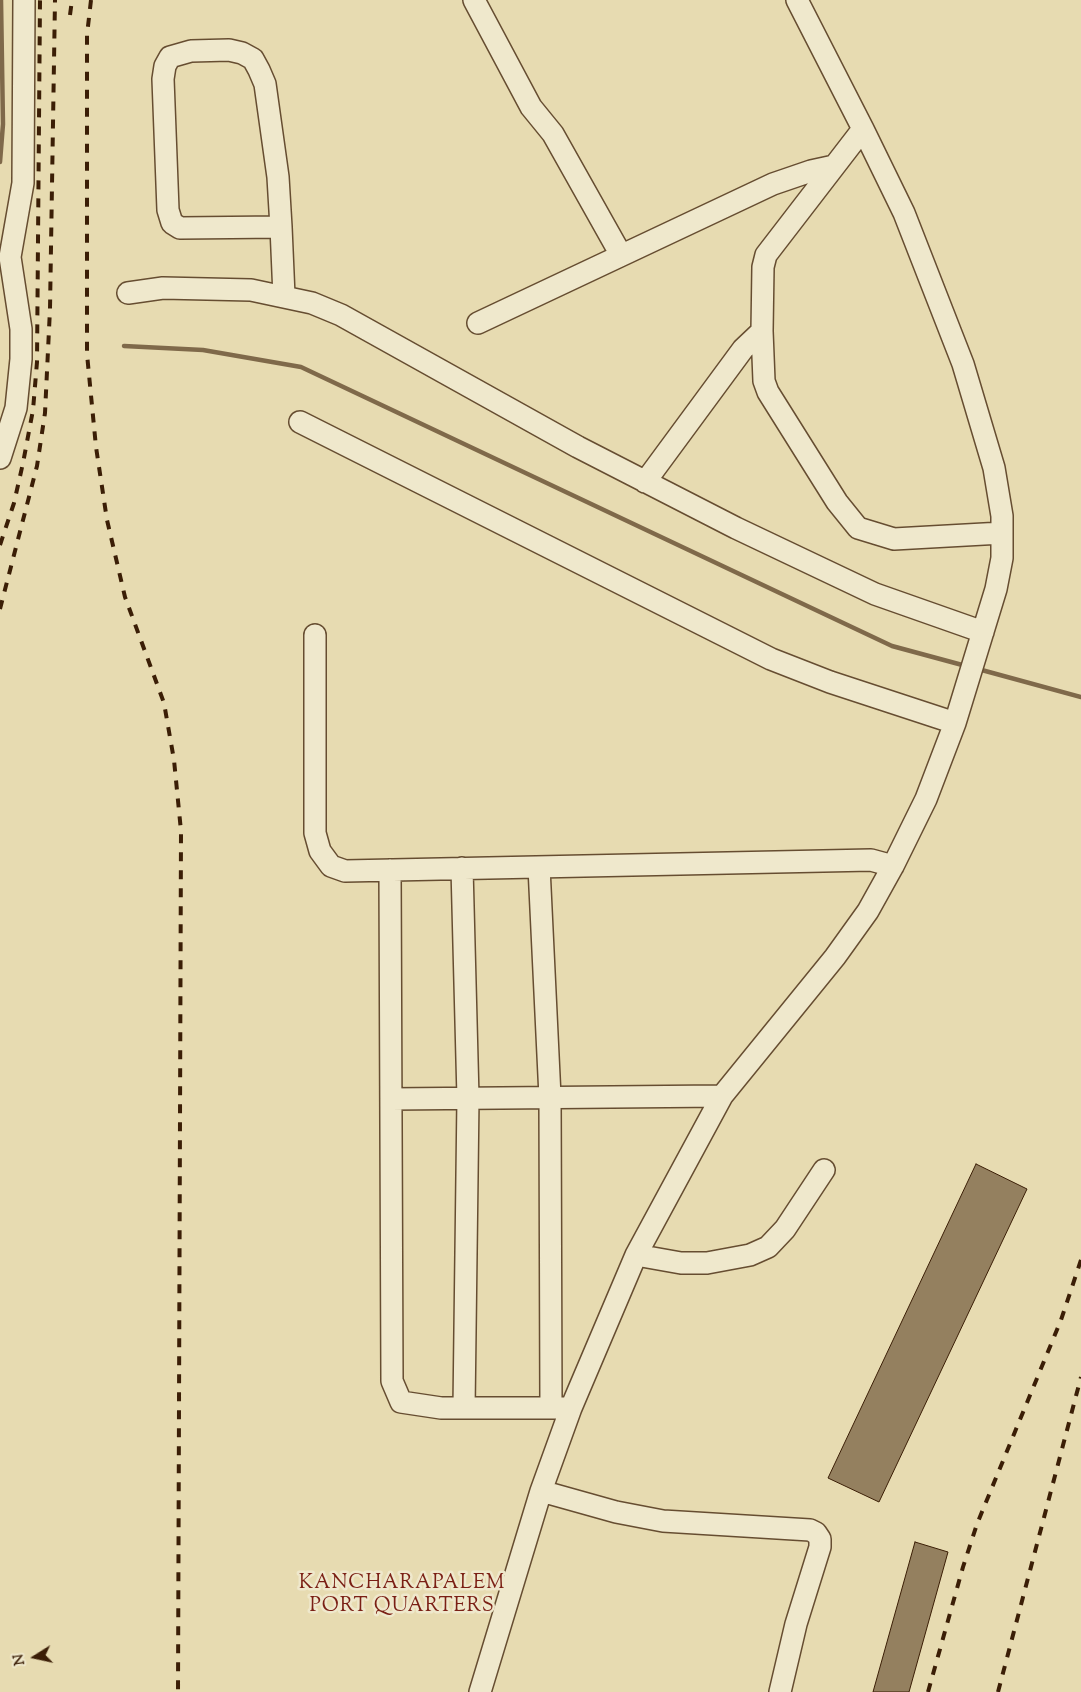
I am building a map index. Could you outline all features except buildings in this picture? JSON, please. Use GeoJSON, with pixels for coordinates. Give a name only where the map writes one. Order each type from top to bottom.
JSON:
{"type":"FeatureCollection","features":[{"type":"Feature","properties":{"kind":"street"},"geometry":{"type":"LineString","coordinates":[[0,458],[16,408],[21,359],[13,318],[10,257],[24,183],[24,0]]}},
{"type":"Feature","properties":{"kind":"street"},"geometry":{"type":"LineString","coordinates":[[474,0],[531,107],[553,134],[621,255]]}},
{"type":"Feature","properties":{"kind":"street"},"geometry":{"type":"LineString","coordinates":[[480,1692],[541,1491],[561,1408],[636,1255],[722,1096],[835,957],[868,911],[893,866],[926,799],[955,724],[1001,566],[1002,516],[994,468],[963,364],[904,213],[796,0]]}},
{"type":"Feature","properties":{"kind":"street"},"geometry":{"type":"LineString","coordinates":[[281,227],[180,228],[172,223],[168,210],[164,80],[165,66],[170,57],[191,51],[229,50],[242,53],[253,59],[265,84],[278,177],[281,227],[284,296]]}},
{"type":"Feature","properties":{"kind":"street"},"geometry":{"type":"LineString","coordinates":[[863,129],[766,255],[762,267],[764,381],[768,392],[838,502],[858,528],[894,539],[1002,532]]}},
{"type":"Feature","properties":{"kind":"street"},"geometry":{"type":"LineString","coordinates":[[478,323],[773,184],[811,171],[834,166]]}},
{"type":"Feature","properties":{"kind":"street"},"geometry":{"type":"LineString","coordinates":[[128,293],[162,288],[251,290],[312,303],[341,315],[578,447],[645,482],[858,587],[981,639]]}},
{"type":"Feature","properties":{"kind":"street"},"geometry":{"type":"LineString","coordinates":[[645,482],[743,349],[762,331]]}},
{"type":"Feature","properties":{"kind":"street"},"geometry":{"type":"LineString","coordinates":[[300,422],[771,659],[830,682],[955,724]]}},
{"type":"Feature","properties":{"kind":"street"},"geometry":{"type":"LineString","coordinates":[[316,635],[315,833],[320,851],[330,866],[345,871],[871,860],[893,866]]}},
{"type":"Feature","properties":{"kind":"street"},"geometry":{"type":"LineString","coordinates":[[539,867],[550,1097],[561,1408]]}},
{"type":"Feature","properties":{"kind":"street"},"geometry":{"type":"LineString","coordinates":[[462,868],[468,1098],[464,1408]]}},
{"type":"Feature","properties":{"kind":"street"},"geometry":{"type":"LineString","coordinates":[[390,870],[392,1380],[401,1402],[441,1408],[561,1408]]}},
{"type":"Feature","properties":{"kind":"street"},"geometry":{"type":"LineString","coordinates":[[391,1099],[722,1096]]}},
{"type":"Feature","properties":{"kind":"street"},"geometry":{"type":"LineString","coordinates":[[636,1255],[681,1262],[707,1263],[750,1255],[768,1247],[785,1229],[824,1170]]}},
{"type":"Feature","properties":{"kind":"street"},"geometry":{"type":"LineString","coordinates":[[541,1491],[616,1512],[663,1521],[810,1530],[816,1534],[820,1539],[820,1547],[796,1624],[780,1692]]}},
{"type":"Feature","properties":{"kind":"waterway"},"geometry":{"type":"LineString","coordinates":[[0,162],[3,124],[1,0]]}},
{"type":"Feature","properties":{"kind":"waterway"},"geometry":{"type":"LineString","coordinates":[[124,346],[203,350],[301,367],[892,646],[966,666]]}},
{"type":"Feature","properties":{"kind":"waterway"},"geometry":{"type":"LineString","coordinates":[[978,669],[1081,697]]}},
{"type":"Feature","properties":{"kind":"railway"},"geometry":{"type":"LineString","coordinates":[[0,545],[14,503],[23,463],[33,410],[37,362],[40,0]]}},
{"type":"Feature","properties":{"kind":"railway"},"geometry":{"type":"LineString","coordinates":[[0,609],[37,466],[45,413],[50,309],[55,0]]}},
{"type":"Feature","properties":{"kind":"railway"},"geometry":{"type":"LineString","coordinates":[[70,15],[72,0]]}},
{"type":"Feature","properties":{"kind":"railway"},"geometry":{"type":"LineString","coordinates":[[91,0],[87,35],[87,354],[96,447],[107,520],[125,597],[164,703],[174,760],[181,831],[178,1692]]}},
{"type":"Feature","properties":{"kind":"railway"},"geometry":{"type":"LineString","coordinates":[[928,1692],[977,1524],[1061,1320],[1081,1260]]}},
{"type":"Feature","properties":{"kind":"railway"},"geometry":{"type":"LineString","coordinates":[[998,1692],[1081,1377]]}},
{"type":"Feature","properties":{"kind":"district","name":"KANCHARAPALEM PORT QUARTERS"},"geometry":{"type":"Point","coordinates":[402,1596]}}]}
